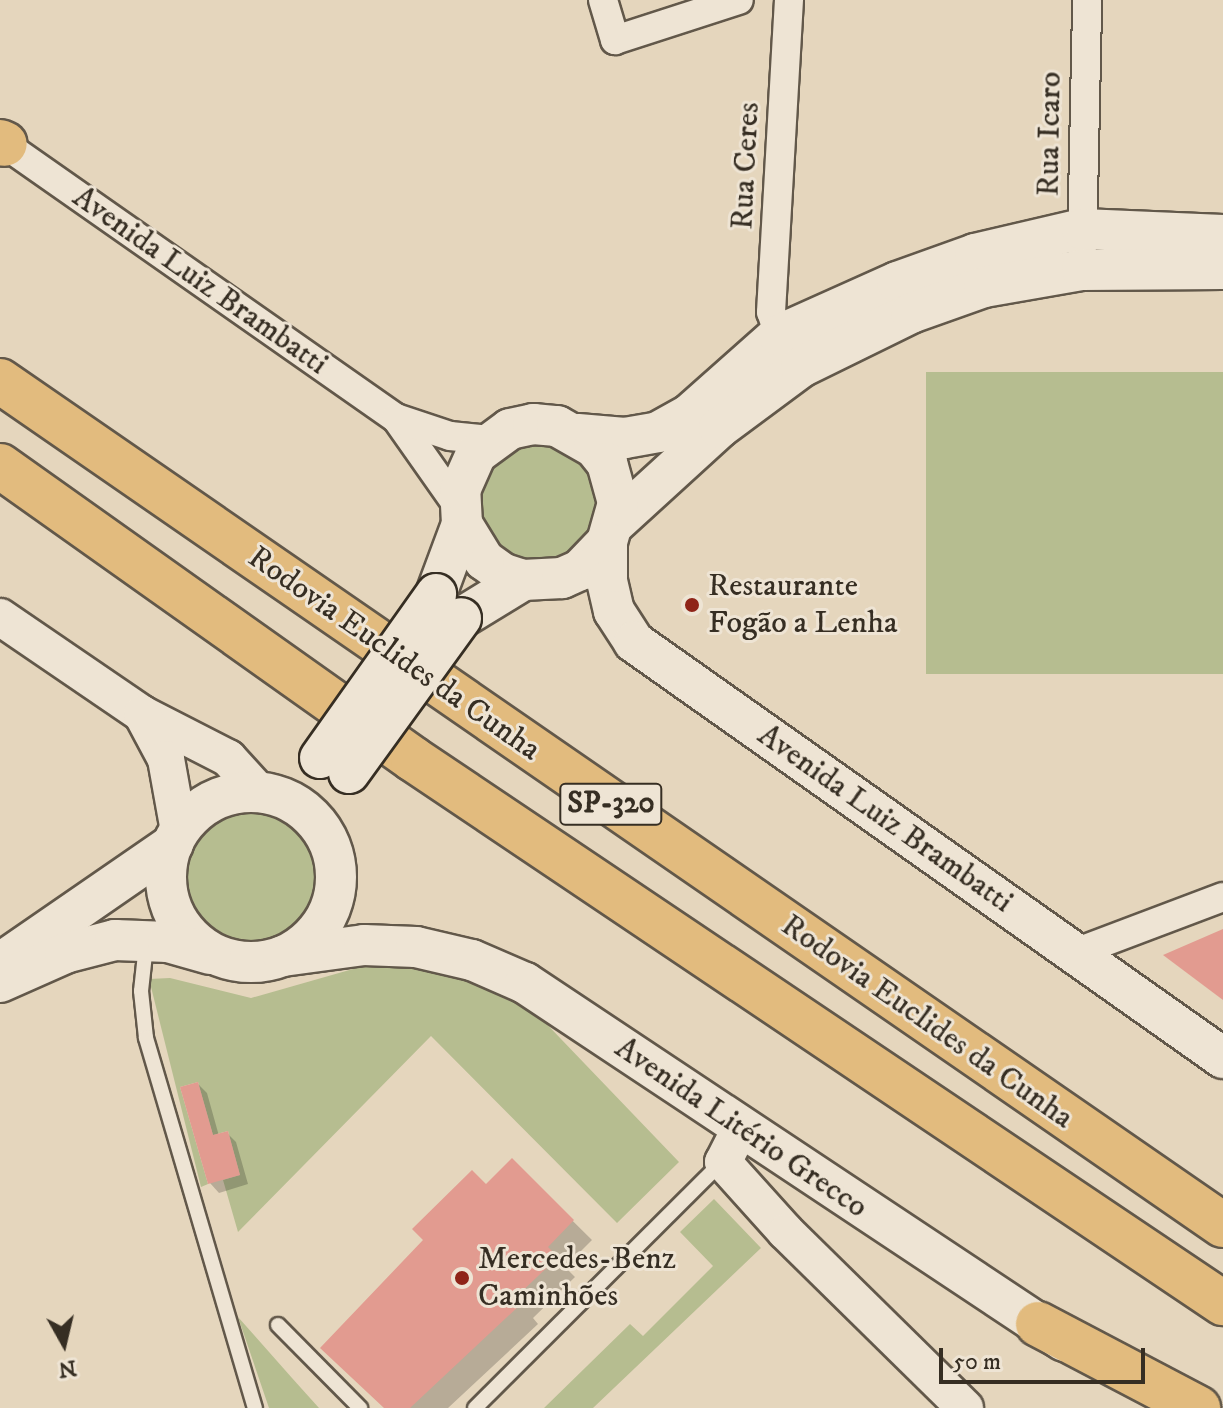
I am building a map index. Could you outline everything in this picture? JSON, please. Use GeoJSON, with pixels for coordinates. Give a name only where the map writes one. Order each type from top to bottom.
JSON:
{"type":"FeatureCollection","features":[{"type":"Feature","properties":{"kind":"highway","name":"Rodovia Euclides da Cunha"},"geometry":{"type":"LineString","coordinates":[[0,381],[1223,1225]]}},
{"type":"Feature","properties":{"kind":"highway","name":"Rodovia Euclides da Cunha"},"geometry":{"type":"LineString","coordinates":[[0,466],[413,759],[1223,1303]]}},
{"type":"Feature","properties":{"kind":"highway"},"geometry":{"type":"LineString","coordinates":[[1038,1324],[1198,1408]]}},
{"type":"Feature","properties":{"kind":"main road"},"geometry":{"type":"LineString","coordinates":[[317,823],[334,766],[449,606],[466,471],[490,440],[533,424],[578,434],[625,438],[658,432],[790,351],[904,298],[975,254],[1082,229],[1223,235]]}},
{"type":"Feature","properties":{"kind":"main road"},"geometry":{"type":"LineString","coordinates":[[904,298],[1082,270],[1223,269]]}},
{"type":"Feature","properties":{"kind":"main road"},"geometry":{"type":"LineString","coordinates":[[449,606],[523,580],[571,574],[719,428],[790,351]]}},
{"type":"Feature","properties":{"kind":"main road"},"geometry":{"type":"LineString","coordinates":[[578,434],[607,463],[618,503],[611,533]]}},
{"type":"Feature","properties":{"kind":"main road"},"geometry":{"type":"LineString","coordinates":[[461,517],[484,560],[523,580]]}},
{"type":"Feature","properties":{"kind":"main road","name":"Avenida Luiz Brambatti"},"geometry":{"type":"LineString","coordinates":[[611,533],[607,581],[614,611],[634,642],[1223,1058]]}},
{"type":"Feature","properties":{"kind":"main road"},"geometry":{"type":"LineString","coordinates":[[0,964],[176,837],[214,801],[272,796],[334,766]]}},
{"type":"Feature","properties":{"kind":"main road"},"geometry":{"type":"LineString","coordinates":[[0,982],[65,953],[115,940],[146,942],[239,962],[283,956],[319,928],[336,887],[332,853],[317,823],[272,796]]}},
{"type":"Feature","properties":{"kind":"main road"},"geometry":{"type":"LineString","coordinates":[[176,837],[166,865],[171,909],[182,929],[218,956]]}},
{"type":"Feature","properties":{"kind":"main road","name":"Avenida Litério Grecco"},"geometry":{"type":"LineString","coordinates":[[283,956],[364,945],[416,947],[472,960],[525,983],[732,1146],[1038,1324],[1167,1408]]}},
{"type":"Feature","properties":{"kind":"street"},"geometry":{"type":"LineString","coordinates":[[603,0],[615,40],[739,0]]}},
{"type":"Feature","properties":{"kind":"street","name":"Rua Ceres"},"geometry":{"type":"LineString","coordinates":[[789,0],[771,312],[790,351]]}},
{"type":"Feature","properties":{"kind":"street","name":"Rua Icaro"},"geometry":{"type":"LineString","coordinates":[[1082,270],[1087,0]]}},
{"type":"Feature","properties":{"kind":"street","name":"Avenida Luiz Brambatti"},"geometry":{"type":"LineString","coordinates":[[2,143],[396,418],[450,436],[490,440]]}},
{"type":"Feature","properties":{"kind":"street","name":"Avenida Luiz Brambatti"},"geometry":{"type":"LineString","coordinates":[[396,418],[461,517]]}},
{"type":"Feature","properties":{"kind":"street"},"geometry":{"type":"LineString","coordinates":[[0,617],[142,714],[228,758],[272,796]]}},
{"type":"Feature","properties":{"kind":"street"},"geometry":{"type":"LineString","coordinates":[[142,714],[166,759],[176,837]]}},
{"type":"Feature","properties":{"kind":"street"},"geometry":{"type":"LineString","coordinates":[[1075,953],[1223,897]]}},
{"type":"Feature","properties":{"kind":"street"},"geometry":{"type":"LineString","coordinates":[[732,1146],[786,1232],[965,1408]]}},
{"type":"Feature","properties":{"kind":"lane"},"geometry":{"type":"LineString","coordinates":[[146,942],[141,991],[146,1038],[223,1314],[255,1408]]}},
{"type":"Feature","properties":{"kind":"lane"},"geometry":{"type":"LineString","coordinates":[[475,1408],[732,1146]]}},
{"type":"Feature","properties":{"kind":"lane"},"geometry":{"type":"LineString","coordinates":[[278,1325],[360,1408]]}},
{"type":"Feature","properties":{"kind":"green space"},"geometry":{"type":"Polygon","coordinates":[[[926,372],[1223,372],[1223,674],[926,674],[926,372]]]}},
{"type":"Feature","properties":{"kind":"green space"},"geometry":{"type":"Polygon","coordinates":[[[538,443],[562,447],[582,461],[596,481],[600,505],[596,529],[582,549],[562,563],[538,567],[514,563],[494,549],[480,529],[476,505],[480,481],[494,461],[514,447],[538,443]]]}},
{"type":"Feature","properties":{"kind":"green space"},"geometry":{"type":"Polygon","coordinates":[[[252,813],[277,818],[299,832],[313,854],[318,879],[313,904],[299,926],[277,940],[252,945],[227,940],[205,926],[191,904],[186,879],[191,854],[205,832],[227,818],[252,813]]]}},
{"type":"Feature","properties":{"kind":"green space"},"geometry":{"type":"Polygon","coordinates":[[[381,961],[441,967],[497,989],[538,1015],[679,1162],[617,1223],[431,1036],[238,1232],[223,1180],[240,1175],[228,1131],[213,1135],[198,1082],[180,1087],[208,1184],[201,1187],[149,979],[170,978],[251,998],[381,961]]]}},
{"type":"Feature","properties":{"kind":"green space"},"geometry":{"type":"Polygon","coordinates":[[[714,1199],[761,1248],[593,1408],[544,1408],[630,1324],[643,1336],[713,1266],[680,1232],[714,1199]]]}},
{"type":"Feature","properties":{"kind":"green space"},"geometry":{"type":"Polygon","coordinates":[[[238,1317],[292,1378],[319,1408],[269,1408],[238,1317]]]}},
{"type":"Feature","properties":{"kind":"building"},"geometry":{"type":"Polygon","coordinates":[[[1223,929],[1223,1000],[1163,955],[1223,929]]]}},
{"type":"Feature","properties":{"kind":"building"},"geometry":{"type":"Polygon","coordinates":[[[198,1082],[213,1135],[228,1131],[240,1175],[208,1184],[180,1087],[198,1082]]]}},
{"type":"Feature","properties":{"kind":"building","name":"Mercedes-Benz Caminhões"},"geometry":{"type":"Polygon","coordinates":[[[512,1158],[574,1220],[548,1247],[558,1257],[515,1298],[521,1304],[410,1408],[384,1408],[320,1348],[423,1240],[412,1229],[472,1170],[486,1184],[512,1158]]]}},
{"type":"Feature","properties":{"kind":"place","name":"Restaurante Fogão a Lenha"},"geometry":{"type":"Point","coordinates":[692,605]}},
{"type":"Feature","properties":{"kind":"place","name":"Mercedes-Benz Caminhões"},"geometry":{"type":"Point","coordinates":[462,1278]}}]}
